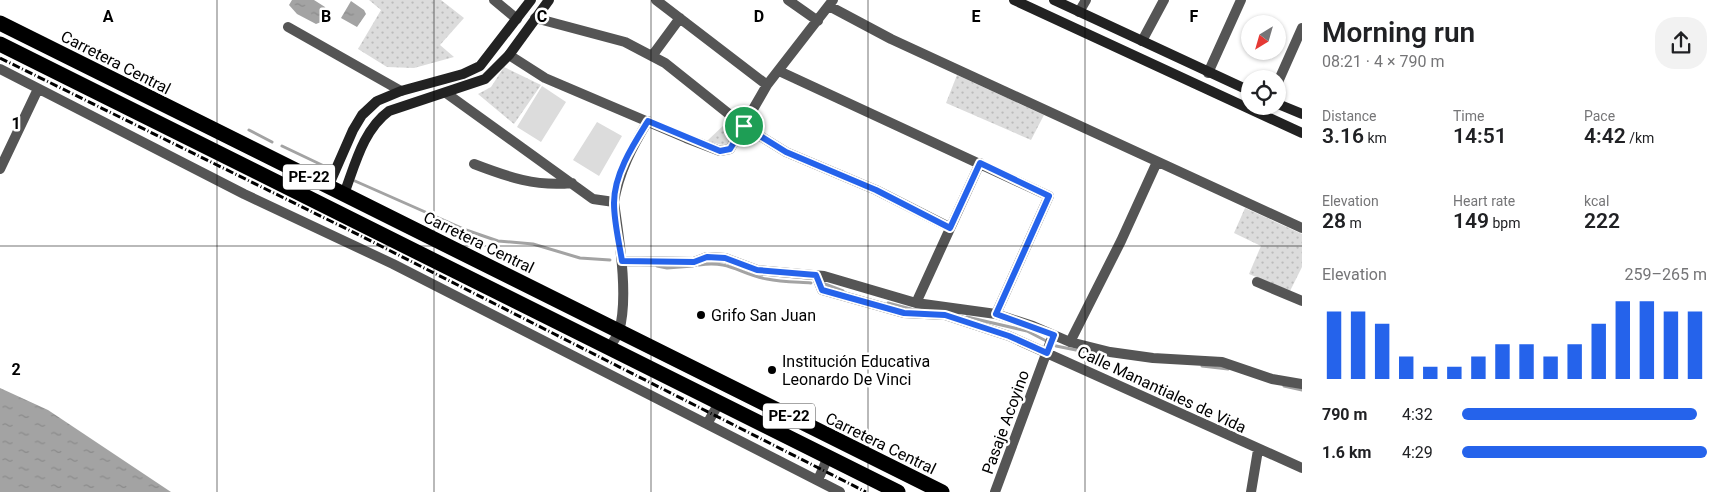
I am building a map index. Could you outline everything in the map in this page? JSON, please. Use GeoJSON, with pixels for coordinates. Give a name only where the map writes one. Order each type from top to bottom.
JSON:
{"type":"FeatureCollection","features":[{"type":"Feature","properties":{"kind":"highway","name":"Carretera Central"},"geometry":{"type":"LineString","coordinates":[[0,23],[942,492]]}},
{"type":"Feature","properties":{"kind":"highway","name":"PE-22"},"geometry":{"type":"LineString","coordinates":[[0,44],[898,492]]}},
{"type":"Feature","properties":{"kind":"highway"},"geometry":{"type":"LineString","coordinates":[[129,108],[137,91]]}},
{"type":"Feature","properties":{"kind":"street"},"geometry":{"type":"LineString","coordinates":[[494,0],[517,19]]}},
{"type":"Feature","properties":{"kind":"street"},"geometry":{"type":"LineString","coordinates":[[328,187],[353,130],[362,115],[377,101],[401,91],[463,74],[480,66],[531,0]]}},
{"type":"Feature","properties":{"kind":"street"},"geometry":{"type":"LineString","coordinates":[[344,194],[367,135],[378,119],[389,111],[485,79],[509,55],[549,0]]}},
{"type":"Feature","properties":{"kind":"street"},"geometry":{"type":"LineString","coordinates":[[656,0],[767,85]]}},
{"type":"Feature","properties":{"kind":"street"},"geometry":{"type":"LineString","coordinates":[[788,0],[818,21]]}},
{"type":"Feature","properties":{"kind":"street"},"geometry":{"type":"LineString","coordinates":[[1014,0],[1302,133]]}},
{"type":"Feature","properties":{"kind":"street"},"geometry":{"type":"LineString","coordinates":[[1054,0],[1241,87]]}},
{"type":"Feature","properties":{"kind":"street"},"geometry":{"type":"LineString","coordinates":[[1079,12],[1086,0]]}},
{"type":"Feature","properties":{"kind":"street"},"geometry":{"type":"LineString","coordinates":[[1142,41],[1164,0]]}},
{"type":"Feature","properties":{"kind":"street"},"geometry":{"type":"LineString","coordinates":[[1208,73],[1241,0]]}},
{"type":"Feature","properties":{"kind":"street"},"geometry":{"type":"LineString","coordinates":[[509,55],[545,78],[720,151],[730,149],[767,85],[831,3],[891,39],[1302,228]]}},
{"type":"Feature","properties":{"kind":"street"},"geometry":{"type":"LineString","coordinates":[[535,18],[625,42],[665,63],[744,126],[786,152],[876,190],[950,228]]}},
{"type":"Feature","properties":{"kind":"street"},"geometry":{"type":"LineString","coordinates":[[652,56],[680,18]]}},
{"type":"Feature","properties":{"kind":"street"},"geometry":{"type":"LineString","coordinates":[[288,27],[401,91]]}},
{"type":"Feature","properties":{"kind":"street"},"geometry":{"type":"LineString","coordinates":[[1283,70],[1302,28]]}},
{"type":"Feature","properties":{"kind":"street"},"geometry":{"type":"LineString","coordinates":[[0,69],[236,190],[393,264],[840,492]]}},
{"type":"Feature","properties":{"kind":"street"},"geometry":{"type":"LineString","coordinates":[[779,71],[1049,196],[996,314]]}},
{"type":"Feature","properties":{"kind":"street"},"geometry":{"type":"LineString","coordinates":[[0,169],[38,89]]}},
{"type":"Feature","properties":{"kind":"street"},"geometry":{"type":"LineString","coordinates":[[446,93],[594,199],[614,202]]}},
{"type":"Feature","properties":{"kind":"street"},"geometry":{"type":"LineString","coordinates":[[1286,107],[1302,114]]}},
{"type":"Feature","properties":{"kind":"street"},"geometry":{"type":"LineString","coordinates":[[609,348],[618,331],[622,261],[614,202],[617,184],[630,151],[648,121]]}},
{"type":"Feature","properties":{"kind":"street"},"geometry":{"type":"LineString","coordinates":[[1070,342],[1121,241],[1157,162]]}},
{"type":"Feature","properties":{"kind":"street"},"geometry":{"type":"LineString","coordinates":[[916,302],[980,163]]}},
{"type":"Feature","properties":{"kind":"street"},"geometry":{"type":"LineString","coordinates":[[474,164],[535,184],[572,183]]}},
{"type":"Feature","properties":{"kind":"street"},"geometry":{"type":"LineString","coordinates":[[622,261],[694,262],[707,257],[725,258],[757,270],[816,275],[846,281],[916,302],[996,314],[1070,342],[1110,352],[1153,358],[1222,362],[1272,378],[1302,384]]}},
{"type":"Feature","properties":{"kind":"street","name":"Calle Manantiales de Vida"},"geometry":{"type":"LineString","coordinates":[[816,275],[822,290],[904,313],[945,315],[1009,336],[1258,450],[1302,468]]}},
{"type":"Feature","properties":{"kind":"street"},"geometry":{"type":"LineString","coordinates":[[1257,282],[1302,301]]}},
{"type":"Feature","properties":{"kind":"street","name":"Pasaje Acoyino"},"geometry":{"type":"LineString","coordinates":[[995,492],[1054,335]]}},
{"type":"Feature","properties":{"kind":"street"},"geometry":{"type":"LineString","coordinates":[[707,424],[719,403]]}},
{"type":"Feature","properties":{"kind":"street"},"geometry":{"type":"LineString","coordinates":[[1251,492],[1258,450]]}},
{"type":"Feature","properties":{"kind":"street"},"geometry":{"type":"LineString","coordinates":[[818,480],[828,457]]}},
{"type":"Feature","properties":{"kind":"shaded area"},"geometry":{"type":"Polygon","coordinates":[[[369,0],[441,0],[464,18],[440,45],[454,57],[414,68],[387,67],[358,49],[381,10],[369,0]]]}},
{"type":"Feature","properties":{"kind":"shaded area"},"geometry":{"type":"Polygon","coordinates":[[[504,67],[541,85],[514,124],[478,94],[491,87],[504,67]]]}},
{"type":"Feature","properties":{"kind":"shaded area"},"geometry":{"type":"Polygon","coordinates":[[[957,75],[1044,115],[1031,140],[946,103],[957,75]]]}},
{"type":"Feature","properties":{"kind":"shaded area"},"geometry":{"type":"Polygon","coordinates":[[[542,86],[566,102],[541,142],[517,127],[542,86]]]}},
{"type":"Feature","properties":{"kind":"shaded area"},"geometry":{"type":"Polygon","coordinates":[[[597,122],[622,136],[599,176],[573,160],[597,122]]]}},
{"type":"Feature","properties":{"kind":"shaded area"},"geometry":{"type":"Polygon","coordinates":[[[725,124],[735,131],[726,146],[707,141],[725,124]]]}},
{"type":"Feature","properties":{"kind":"shaded area"},"geometry":{"type":"Polygon","coordinates":[[[1245,208],[1302,234],[1302,267],[1290,291],[1249,274],[1261,246],[1234,233],[1245,208]]]}},
{"type":"Feature","properties":{"kind":"water"},"geometry":{"type":"Polygon","coordinates":[[[292,0],[314,0],[325,7],[327,13],[321,22],[316,24],[297,14],[289,5],[292,0]]]}},
{"type":"Feature","properties":{"kind":"water"},"geometry":{"type":"Polygon","coordinates":[[[351,1],[364,10],[366,14],[357,27],[341,18],[351,1]]]}},
{"type":"Feature","properties":{"kind":"water"},"geometry":{"type":"Polygon","coordinates":[[[0,388],[48,410],[171,492],[0,492],[0,388]]]}},
{"type":"Feature","properties":{"kind":"waterway"},"geometry":{"type":"LineString","coordinates":[[249,130],[272,142]]}},
{"type":"Feature","properties":{"kind":"waterway"},"geometry":{"type":"LineString","coordinates":[[282,146],[324,166]]}},
{"type":"Feature","properties":{"kind":"waterway"},"geometry":{"type":"LineString","coordinates":[[355,181],[466,230],[498,241],[533,244],[580,258],[610,260]]}},
{"type":"Feature","properties":{"kind":"waterway"},"geometry":{"type":"LineString","coordinates":[[699,265],[719,264],[757,277],[811,283]]}},
{"type":"Feature","properties":{"kind":"waterway"},"geometry":{"type":"LineString","coordinates":[[657,266],[667,268],[693,266]]}},
{"type":"Feature","properties":{"kind":"waterway"},"geometry":{"type":"LineString","coordinates":[[825,284],[843,291]]}},
{"type":"Feature","properties":{"kind":"waterway"},"geometry":{"type":"LineString","coordinates":[[888,303],[911,309]]}},
{"type":"Feature","properties":{"kind":"waterway"},"geometry":{"type":"LineString","coordinates":[[967,317],[1027,331],[1056,346],[1101,355]]}},
{"type":"Feature","properties":{"kind":"waterway"},"geometry":{"type":"LineString","coordinates":[[1202,366],[1228,369]]}},
{"type":"Feature","properties":{"kind":"waterway"},"geometry":{"type":"LineString","coordinates":[[1284,386],[1302,390]]}},
{"type":"Feature","properties":{"kind":"railway"},"geometry":{"type":"LineString","coordinates":[[0,58],[363,237],[866,492]]}},
{"type":"Feature","properties":{"kind":"place","name":"Grifo San Juan"},"geometry":{"type":"Point","coordinates":[701,315]}},
{"type":"Feature","properties":{"kind":"place","name":"Institución Educativa Leonardo De Vinci"},"geometry":{"type":"Point","coordinates":[772,370]}},
{"type":"Feature","properties":{"kind":"route"},"geometry":{"type":"LineString","coordinates":[[648,121],[720,151],[730,149],[744,126],[786,152],[876,190],[950,228],[980,163],[1049,196],[996,314],[1054,335],[1047,353],[1009,336],[945,315],[904,313],[822,290],[816,275],[757,270],[725,258],[707,257],[694,262],[622,261],[614,202],[617,184],[630,151],[648,121]]}}]}
